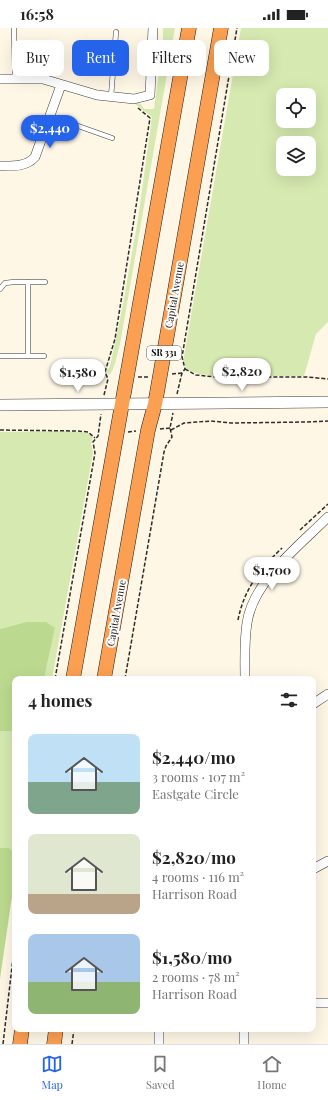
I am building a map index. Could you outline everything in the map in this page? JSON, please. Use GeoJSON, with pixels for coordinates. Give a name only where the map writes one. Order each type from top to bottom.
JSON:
{"type":"FeatureCollection","features":[{"type":"Feature","properties":{"kind":"highway","name":"SR 331"},"geometry":{"type":"LineString","coordinates":[[74,676],[189,28]]}},
{"type":"Feature","properties":{"kind":"highway","name":"Capital Avenue"},"geometry":{"type":"LineString","coordinates":[[105,676],[148,430],[155,404],[221,28]]}},
{"type":"Feature","properties":{"kind":"highway"},"geometry":{"type":"LineString","coordinates":[[20,1044],[22,1032]]}},
{"type":"Feature","properties":{"kind":"highway"},"geometry":{"type":"LineString","coordinates":[[54,1044],[56,1032]]}},
{"type":"Feature","properties":{"kind":"street"},"geometry":{"type":"LineString","coordinates":[[0,79],[42,80],[88,94],[134,99],[150,95],[153,28]]}},
{"type":"Feature","properties":{"kind":"street"},"geometry":{"type":"LineString","coordinates":[[0,166],[22,165],[32,161],[35,157],[61,85]]}},
{"type":"Feature","properties":{"kind":"street"},"geometry":{"type":"LineString","coordinates":[[0,405],[328,402]]}},
{"type":"Feature","properties":{"kind":"street"},"geometry":{"type":"LineString","coordinates":[[245,676],[247,622],[257,595],[274,571],[328,517]]}},
{"type":"Feature","properties":{"kind":"street"},"geometry":{"type":"LineString","coordinates":[[316,702],[328,694]]}},
{"type":"Feature","properties":{"kind":"street"},"geometry":{"type":"LineString","coordinates":[[316,867],[328,861]]}},
{"type":"Feature","properties":{"kind":"street"},"geometry":{"type":"LineString","coordinates":[[316,1003],[328,1003]]}},
{"type":"Feature","properties":{"kind":"street"},"geometry":{"type":"LineString","coordinates":[[159,1032],[159,1044]]}},
{"type":"Feature","properties":{"kind":"street"},"geometry":{"type":"LineString","coordinates":[[244,1032],[244,1044]]}},
{"type":"Feature","properties":{"kind":"lane"},"geometry":{"type":"LineString","coordinates":[[14,28],[15,79]]}},
{"type":"Feature","properties":{"kind":"lane"},"geometry":{"type":"LineString","coordinates":[[110,96],[116,32]]}},
{"type":"Feature","properties":{"kind":"lane"},"geometry":{"type":"LineString","coordinates":[[50,116],[112,138]]}},
{"type":"Feature","properties":{"kind":"lane"},"geometry":{"type":"LineString","coordinates":[[0,289],[5,284],[14,282],[45,282]]}},
{"type":"Feature","properties":{"kind":"lane"},"geometry":{"type":"LineString","coordinates":[[28,282],[28,356]]}},
{"type":"Feature","properties":{"kind":"lane"},"geometry":{"type":"LineString","coordinates":[[0,356],[44,356]]}},
{"type":"Feature","properties":{"kind":"path"},"geometry":{"type":"LineString","coordinates":[[237,28],[182,357],[185,369],[196,375],[216,377],[307,377],[328,379]]}},
{"type":"Feature","properties":{"kind":"path"},"geometry":{"type":"LineString","coordinates":[[134,105],[150,118],[115,339],[105,372],[108,379],[160,376],[182,373],[185,369]]}},
{"type":"Feature","properties":{"kind":"path"},"geometry":{"type":"LineString","coordinates":[[56,676],[95,453],[93,442],[95,438],[98,436],[116,433],[170,428],[171,430],[184,423],[211,421],[231,423],[328,421]]}},
{"type":"Feature","properties":{"kind":"path"},"geometry":{"type":"LineString","coordinates":[[0,430],[78,431],[88,432],[95,438]]}},
{"type":"Feature","properties":{"kind":"path"},"geometry":{"type":"LineString","coordinates":[[126,676],[164,452],[172,436],[171,430]]}},
{"type":"Feature","properties":{"kind":"path"},"geometry":{"type":"LineString","coordinates":[[3,1044],[12,967]]}},
{"type":"Feature","properties":{"kind":"path"},"geometry":{"type":"LineString","coordinates":[[72,1044],[74,1032]]}},
{"type":"Feature","properties":{"kind":"green space"},"geometry":{"type":"Polygon","coordinates":[[[163,28],[175,28],[173,40],[163,40],[163,28]]]}},
{"type":"Feature","properties":{"kind":"green space"},"geometry":{"type":"Polygon","coordinates":[[[241,28],[328,28],[328,322],[316,334],[304,376],[218,376],[199,374],[188,370],[183,362],[233,76],[269,76],[269,40],[239,40],[241,28]]]}},
{"type":"Feature","properties":{"kind":"green space"},"geometry":{"type":"Polygon","coordinates":[[[158,76],[167,76],[120,344],[114,367],[110,375],[107,371],[110,366],[123,304],[138,219],[152,117],[134,102],[141,104],[144,109],[154,109],[158,76]]]}},
{"type":"Feature","properties":{"kind":"green space"},"geometry":{"type":"Polygon","coordinates":[[[65,431],[88,433],[93,437],[91,444],[93,453],[53,676],[45,676],[55,628],[26,622],[0,629],[0,432],[65,431]]]}},
{"type":"Feature","properties":{"kind":"green space"},"geometry":{"type":"Polygon","coordinates":[[[26,622],[46,622],[55,628],[45,676],[12,676],[12,731],[0,731],[0,629],[26,622]]]}},
{"type":"Feature","properties":{"kind":"green space"},"geometry":{"type":"Polygon","coordinates":[[[0,731],[12,731],[12,852],[9,849],[0,848],[0,731]]]}},
{"type":"Feature","properties":{"kind":"green space"},"geometry":{"type":"Polygon","coordinates":[[[0,848],[9,848],[12,851],[12,896],[0,979],[0,848]]]}}]}
